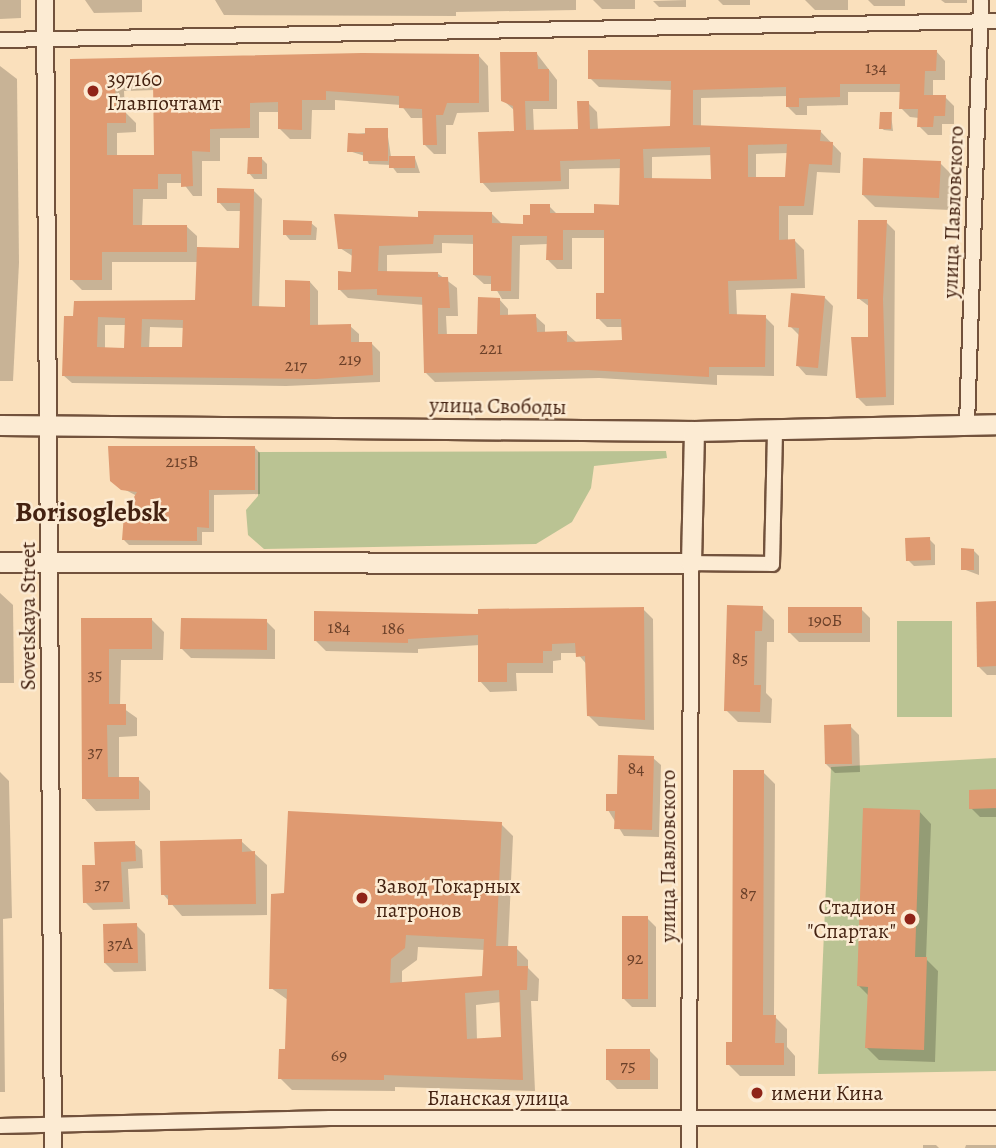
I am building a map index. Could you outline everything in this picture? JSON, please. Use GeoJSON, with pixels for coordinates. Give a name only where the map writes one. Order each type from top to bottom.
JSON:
{"type":"FeatureCollection","features":[{"type":"Feature","properties":{"kind":"main road","name":"улица Свободы"},"geometry":{"type":"LineString","coordinates":[[0,425],[694,431],[996,424]]}},
{"type":"Feature","properties":{"kind":"main road"},"geometry":{"type":"LineString","coordinates":[[0,562],[691,563],[694,431]]}},
{"type":"Feature","properties":{"kind":"street","name":"Sovetskaya Street"},"geometry":{"type":"LineString","coordinates":[[46,0],[52,1148]]}},
{"type":"Feature","properties":{"kind":"street","name":"улица Павловского"},"geometry":{"type":"LineString","coordinates":[[968,425],[981,0]]}},
{"type":"Feature","properties":{"kind":"street"},"geometry":{"type":"LineString","coordinates":[[0,40],[996,21]]}},
{"type":"Feature","properties":{"kind":"street"},"geometry":{"type":"LineString","coordinates":[[691,563],[772,564],[775,429]]}},
{"type":"Feature","properties":{"kind":"street","name":"улица Павловского"},"geometry":{"type":"LineString","coordinates":[[689,1148],[691,563]]}},
{"type":"Feature","properties":{"kind":"street","name":"Бланская улица"},"geometry":{"type":"LineString","coordinates":[[0,1126],[330,1118],[996,1118]]}},
{"type":"Feature","properties":{"kind":"green space"},"geometry":{"type":"Polygon","coordinates":[[[666,451],[667,458],[594,466],[591,488],[572,522],[536,544],[264,549],[248,535],[246,510],[258,496],[258,452],[666,451]]]}},
{"type":"Feature","properties":{"kind":"green space"},"geometry":{"type":"Polygon","coordinates":[[[897,621],[952,621],[952,717],[897,717],[897,621]]]}},
{"type":"Feature","properties":{"kind":"green space","name":"Стадион \"Спартак\""},"geometry":{"type":"Polygon","coordinates":[[[996,758],[996,1071],[818,1074],[831,767],[996,758]]]}},
{"type":"Feature","properties":{"kind":"building"},"geometry":{"type":"Polygon","coordinates":[[[588,50],[937,50],[936,71],[925,71],[924,95],[946,95],[945,116],[934,116],[933,127],[917,127],[918,109],[899,109],[900,84],[840,84],[840,97],[799,98],[799,107],[786,107],[786,87],[693,90],[693,125],[821,130],[820,141],[833,142],[832,165],[809,164],[804,206],[779,206],[779,240],[795,239],[797,279],[728,281],[729,314],[766,315],[765,367],[709,367],[709,377],[588,370],[424,373],[422,297],[377,295],[377,289],[338,290],[338,271],[351,272],[352,249],[338,249],[334,214],[418,217],[418,211],[492,212],[492,223],[523,224],[523,215],[530,215],[530,204],[550,204],[550,213],[594,213],[594,204],[619,205],[620,159],[560,161],[561,181],[480,183],[478,132],[514,131],[513,106],[501,101],[500,52],[537,52],[538,69],[549,69],[549,101],[525,101],[526,130],[578,129],[577,101],[589,101],[590,129],[670,126],[671,81],[588,79],[588,50]],[[787,144],[748,145],[748,177],[785,177],[787,144]],[[710,147],[643,149],[644,178],[711,179],[710,147]],[[563,230],[563,260],[546,260],[547,236],[512,236],[511,291],[491,291],[491,276],[473,275],[473,235],[434,235],[433,244],[379,246],[378,271],[438,272],[438,277],[448,277],[450,308],[438,308],[438,334],[477,334],[478,297],[500,298],[500,315],[536,314],[537,332],[567,331],[567,342],[622,340],[621,319],[596,319],[596,293],[604,293],[604,230],[563,230]]]}},
{"type":"Feature","properties":{"kind":"building"},"geometry":{"type":"Polygon","coordinates":[[[362,53],[479,54],[479,103],[447,103],[443,115],[436,115],[437,145],[423,145],[422,109],[399,108],[399,96],[326,91],[326,100],[302,100],[302,130],[278,129],[278,102],[250,103],[250,128],[210,129],[210,152],[192,151],[193,186],[181,187],[181,174],[158,174],[158,189],[133,189],[133,225],[187,225],[187,252],[102,252],[102,280],[70,280],[70,59],[362,53]],[[115,81],[116,111],[126,111],[126,123],[107,123],[107,155],[154,155],[153,81],[115,81]]]}},
{"type":"Feature","properties":{"kind":"building"},"geometry":{"type":"Polygon","coordinates":[[[880,112],[892,112],[891,129],[879,129],[880,112]]]}},
{"type":"Feature","properties":{"kind":"building"},"geometry":{"type":"Polygon","coordinates":[[[365,128],[388,128],[388,161],[363,161],[363,152],[347,152],[348,133],[365,134],[365,128]]]}},
{"type":"Feature","properties":{"kind":"building"},"geometry":{"type":"Polygon","coordinates":[[[389,156],[415,156],[415,168],[389,168],[389,156]]]}},
{"type":"Feature","properties":{"kind":"building"},"geometry":{"type":"Polygon","coordinates":[[[248,157],[262,157],[262,174],[247,174],[248,157]]]}},
{"type":"Feature","properties":{"kind":"building"},"geometry":{"type":"Polygon","coordinates":[[[863,158],[941,161],[939,198],[862,195],[863,158]]]}},
{"type":"Feature","properties":{"kind":"building"},"geometry":{"type":"Polygon","coordinates":[[[217,188],[254,189],[252,306],[285,307],[285,280],[310,281],[310,325],[351,324],[351,342],[372,342],[373,375],[316,379],[62,376],[64,316],[73,316],[74,301],[195,300],[197,247],[239,248],[240,203],[217,203],[217,188]],[[98,317],[97,347],[124,348],[125,318],[98,317]],[[142,319],[141,347],[182,347],[183,320],[142,319]]]}},
{"type":"Feature","properties":{"kind":"building"},"geometry":{"type":"Polygon","coordinates":[[[283,220],[312,221],[311,235],[283,235],[283,220]]]}},
{"type":"Feature","properties":{"kind":"building"},"geometry":{"type":"Polygon","coordinates":[[[858,220],[887,220],[883,299],[886,397],[856,398],[851,337],[868,337],[868,299],[857,299],[858,220]]]}},
{"type":"Feature","properties":{"kind":"building"},"geometry":{"type":"Polygon","coordinates":[[[791,293],[825,296],[818,368],[796,366],[799,328],[788,327],[791,293]]]}},
{"type":"Feature","properties":{"kind":"building"},"geometry":{"type":"Polygon","coordinates":[[[108,446],[255,446],[255,490],[209,490],[209,528],[197,527],[197,541],[122,540],[124,514],[137,492],[121,490],[110,481],[108,446]]]}},
{"type":"Feature","properties":{"kind":"building"},"geometry":{"type":"Polygon","coordinates":[[[930,537],[931,560],[906,561],[905,538],[930,537]]]}},
{"type":"Feature","properties":{"kind":"building"},"geometry":{"type":"Polygon","coordinates":[[[961,548],[974,549],[974,570],[961,570],[961,548]]]}},
{"type":"Feature","properties":{"kind":"building"},"geometry":{"type":"Polygon","coordinates":[[[996,601],[996,666],[977,667],[976,602],[996,601]]]}},
{"type":"Feature","properties":{"kind":"building"},"geometry":{"type":"Polygon","coordinates":[[[727,605],[763,606],[762,631],[755,631],[754,685],[761,685],[760,712],[724,711],[727,605]]]}},
{"type":"Feature","properties":{"kind":"building"},"geometry":{"type":"Polygon","coordinates":[[[644,607],[645,720],[587,716],[585,656],[576,657],[575,643],[552,644],[552,651],[543,651],[543,663],[507,663],[507,682],[478,682],[478,635],[408,639],[408,643],[314,641],[314,611],[478,614],[478,609],[644,607]]]}},
{"type":"Feature","properties":{"kind":"building"},"geometry":{"type":"Polygon","coordinates":[[[788,607],[862,607],[862,633],[788,633],[788,607]]]}},
{"type":"Feature","properties":{"kind":"building"},"geometry":{"type":"Polygon","coordinates":[[[81,618],[152,618],[152,649],[109,649],[109,704],[126,704],[126,725],[107,725],[108,777],[139,777],[139,799],[82,799],[81,618]]]}},
{"type":"Feature","properties":{"kind":"building"},"geometry":{"type":"Polygon","coordinates":[[[181,618],[267,619],[267,650],[180,649],[181,618]]]}},
{"type":"Feature","properties":{"kind":"building"},"geometry":{"type":"Polygon","coordinates":[[[851,724],[852,764],[825,764],[824,725],[851,724]]]}},
{"type":"Feature","properties":{"kind":"building"},"geometry":{"type":"Polygon","coordinates":[[[618,755],[654,756],[652,830],[614,829],[615,811],[606,811],[606,794],[617,794],[618,755]]]}},
{"type":"Feature","properties":{"kind":"building"},"geometry":{"type":"Polygon","coordinates":[[[733,770],[764,770],[763,1015],[776,1015],[775,1043],[784,1043],[784,1065],[726,1065],[726,1042],[732,1042],[733,770]]]}},
{"type":"Feature","properties":{"kind":"building"},"geometry":{"type":"Polygon","coordinates":[[[996,789],[996,808],[969,809],[969,790],[996,789]]]}},
{"type":"Feature","properties":{"kind":"building"},"geometry":{"type":"Polygon","coordinates":[[[863,808],[920,810],[915,957],[927,957],[924,1050],[865,1048],[868,987],[857,986],[863,808]]]}},
{"type":"Feature","properties":{"kind":"building"},"geometry":{"type":"Polygon","coordinates":[[[288,811],[502,822],[496,946],[517,946],[517,966],[528,966],[527,990],[520,990],[523,1080],[384,1075],[384,1080],[278,1079],[279,1049],[285,1049],[287,989],[269,989],[271,894],[284,893],[288,811]],[[406,935],[405,948],[391,959],[390,983],[482,976],[484,939],[406,935]],[[499,990],[465,993],[467,1039],[501,1037],[499,990]]]}},
{"type":"Feature","properties":{"kind":"building"},"geometry":{"type":"Polygon","coordinates":[[[242,839],[242,852],[255,851],[256,904],[168,905],[168,895],[161,895],[160,841],[242,839]]]}},
{"type":"Feature","properties":{"kind":"building"},"geometry":{"type":"Polygon","coordinates":[[[135,841],[136,861],[121,862],[123,902],[83,903],[82,865],[95,865],[94,842],[135,841]]]}},
{"type":"Feature","properties":{"kind":"building"},"geometry":{"type":"Polygon","coordinates":[[[622,916],[648,916],[648,999],[622,999],[622,916]]]}},
{"type":"Feature","properties":{"kind":"building"},"geometry":{"type":"Polygon","coordinates":[[[137,923],[138,963],[104,963],[103,924],[137,923]]]}},
{"type":"Feature","properties":{"kind":"building"},"geometry":{"type":"Polygon","coordinates":[[[606,1049],[650,1049],[650,1080],[606,1080],[606,1049]]]}},
{"type":"Feature","properties":{"kind":"place","name":"397160 Главпочтамт"},"geometry":{"type":"Point","coordinates":[93,91]}},
{"type":"Feature","properties":{"kind":"place","name":"Завод Токарных патронов"},"geometry":{"type":"Point","coordinates":[362,898]}},
{"type":"Feature","properties":{"kind":"place","name":"Стадион \"Спартак\""},"geometry":{"type":"Point","coordinates":[910,919]}},
{"type":"Feature","properties":{"kind":"place","name":"имени Кина"},"geometry":{"type":"Point","coordinates":[757,1093]}},
{"type":"Feature","properties":{"kind":"district","name":"Borisoglebsk"},"geometry":{"type":"Point","coordinates":[91,512]}}]}
